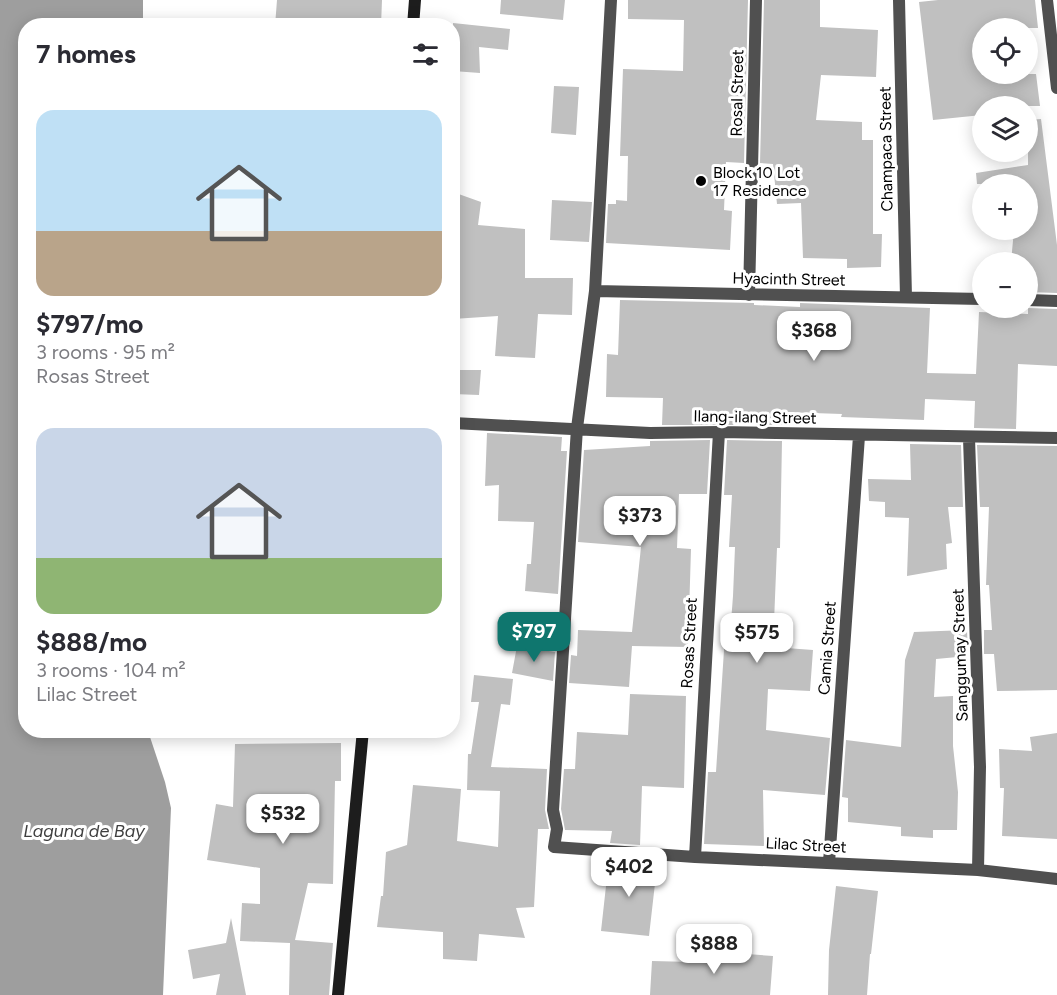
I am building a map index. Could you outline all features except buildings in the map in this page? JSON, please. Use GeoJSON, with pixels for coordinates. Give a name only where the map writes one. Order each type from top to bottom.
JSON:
{"type":"FeatureCollection","features":[{"type":"Feature","properties":{"kind":"main road"},"geometry":{"type":"LineString","coordinates":[[414,18],[415,0]]}},
{"type":"Feature","properties":{"kind":"main road"},"geometry":{"type":"LineString","coordinates":[[338,995],[362,738]]}},
{"type":"Feature","properties":{"kind":"street"},"geometry":{"type":"LineString","coordinates":[[577,428],[595,291],[611,0]]}},
{"type":"Feature","properties":{"kind":"street","name":"Rosal Street"},"geometry":{"type":"LineString","coordinates":[[749,295],[756,0]]}},
{"type":"Feature","properties":{"kind":"street","name":"Champaca Street"},"geometry":{"type":"LineString","coordinates":[[899,0],[906,297]]}},
{"type":"Feature","properties":{"kind":"street"},"geometry":{"type":"LineString","coordinates":[[1047,0],[1057,88]]}},
{"type":"Feature","properties":{"kind":"street","name":"Hyacinth Street"},"geometry":{"type":"LineString","coordinates":[[595,291],[972,299]]}},
{"type":"Feature","properties":{"kind":"street"},"geometry":{"type":"LineString","coordinates":[[1038,300],[1057,301]]}},
{"type":"Feature","properties":{"kind":"street","name":"Ilang-ilang Street"},"geometry":{"type":"LineString","coordinates":[[460,423],[650,433],[718,432],[1057,438]]}},
{"type":"Feature","properties":{"kind":"street","name":"Lilac Street"},"geometry":{"type":"LineString","coordinates":[[577,428],[553,810],[557,829],[554,847],[695,857],[978,870],[1057,879]]}},
{"type":"Feature","properties":{"kind":"street","name":"Rosas Street"},"geometry":{"type":"LineString","coordinates":[[695,857],[718,432]]}},
{"type":"Feature","properties":{"kind":"street","name":"Camia Street"},"geometry":{"type":"LineString","coordinates":[[829,863],[858,436]]}},
{"type":"Feature","properties":{"kind":"street","name":"Sanggumay Street"},"geometry":{"type":"LineString","coordinates":[[969,438],[980,767],[978,870]]}},
{"type":"Feature","properties":{"kind":"water","name":"Laguna de Bay"},"geometry":{"type":"Polygon","coordinates":[[[0,0],[143,0],[143,18],[18,18],[18,738],[150,738],[171,808],[163,995],[0,995],[0,0]]]}},
{"type":"Feature","properties":{"kind":"place","name":"Block 10 Lot 17 Residence"},"geometry":{"type":"Point","coordinates":[701,181]}}]}
